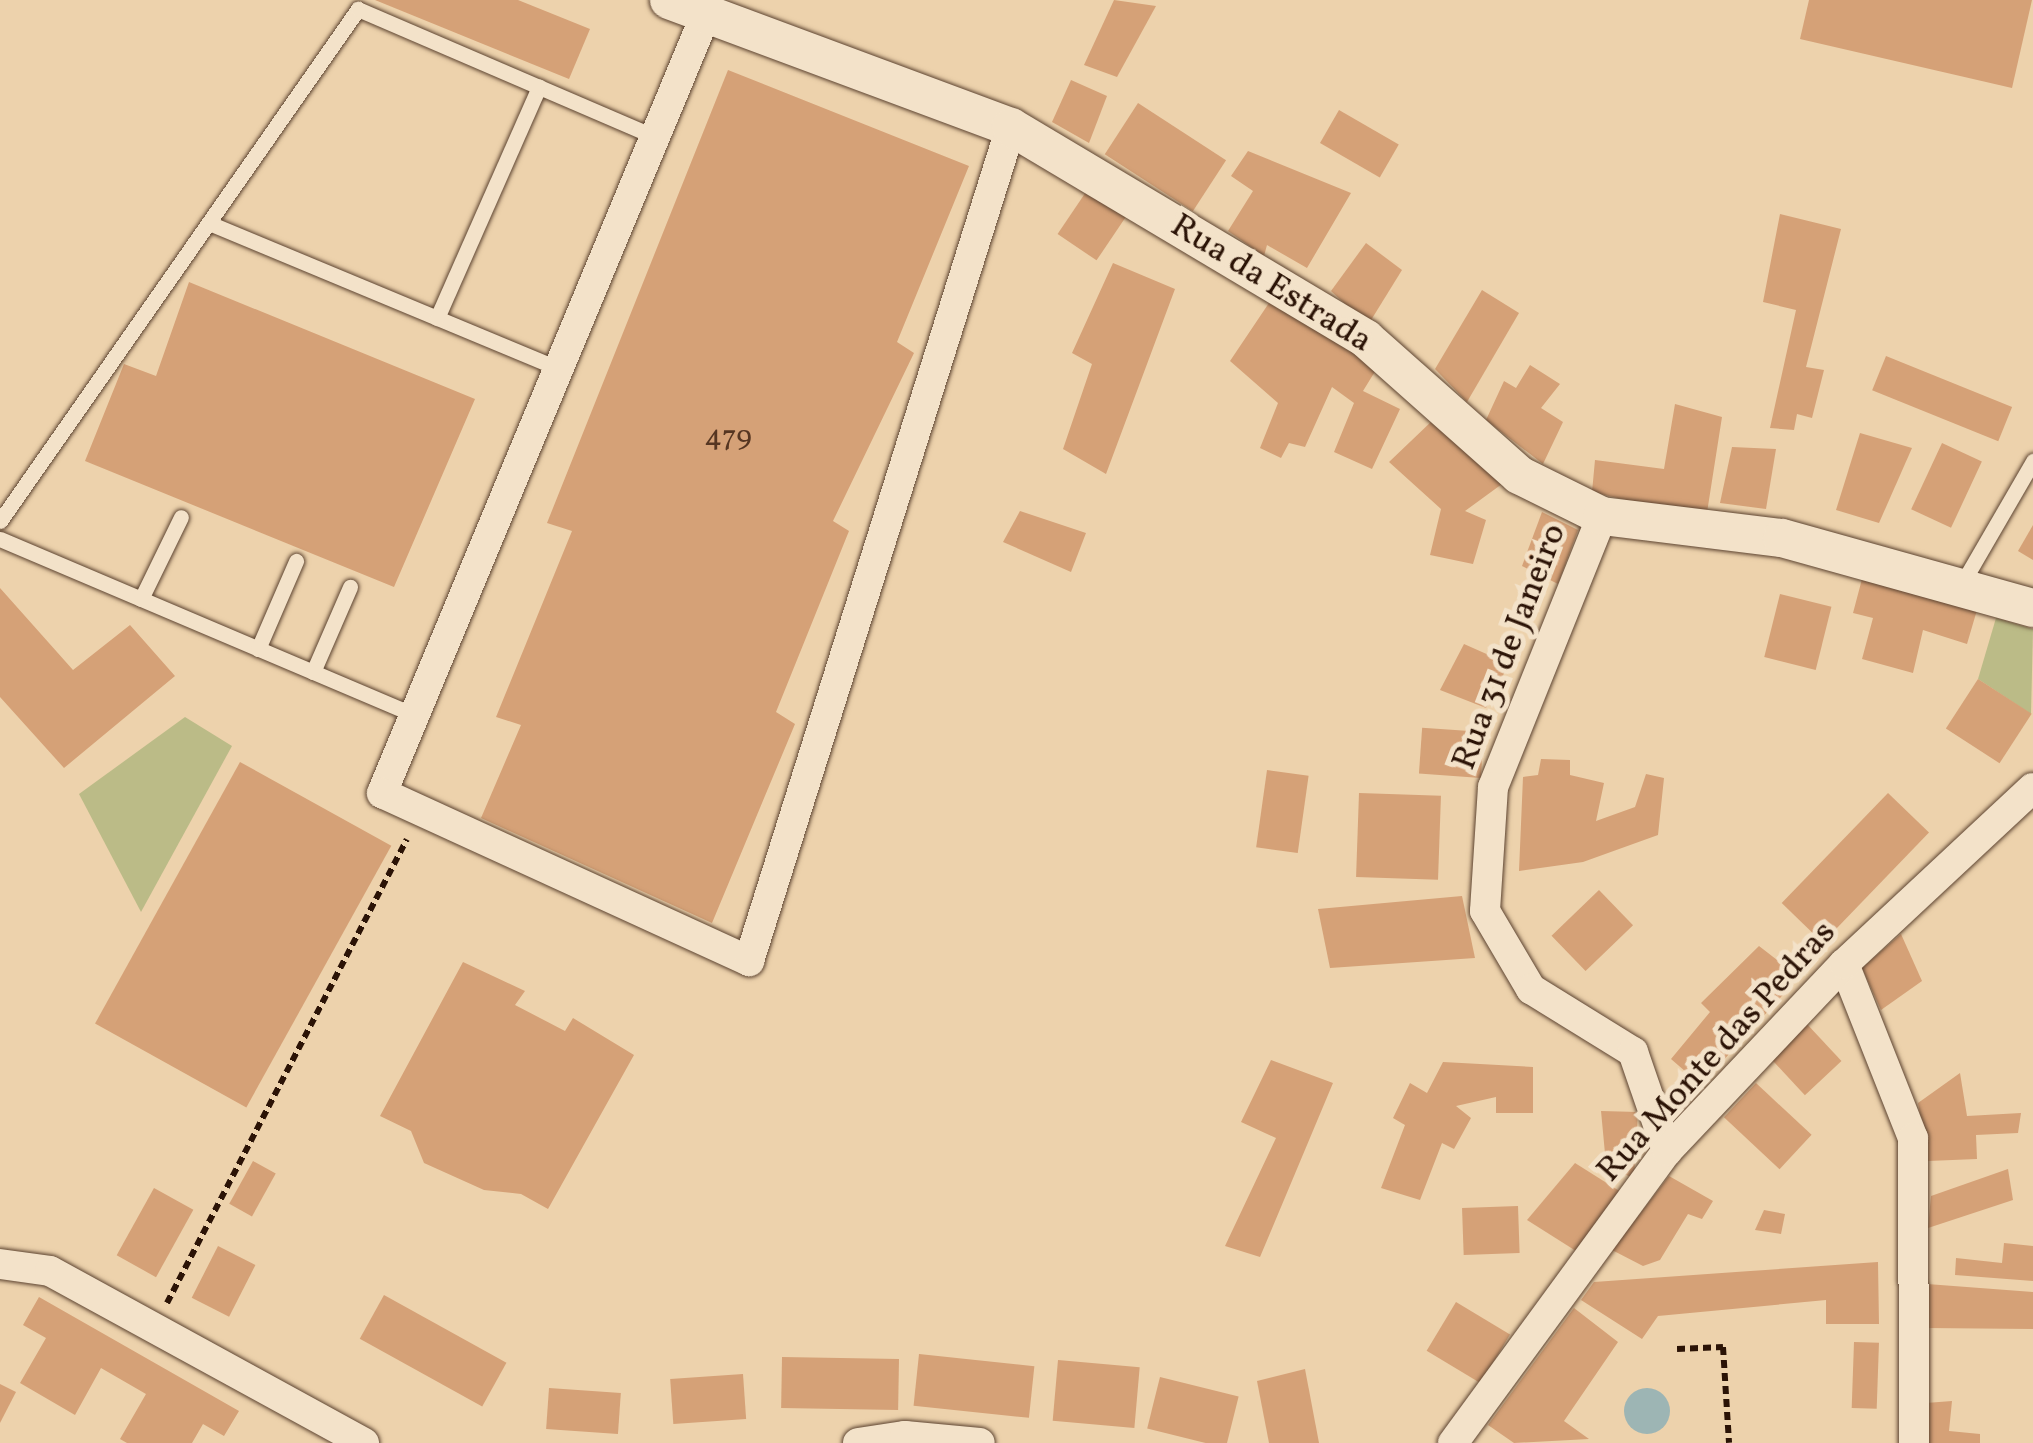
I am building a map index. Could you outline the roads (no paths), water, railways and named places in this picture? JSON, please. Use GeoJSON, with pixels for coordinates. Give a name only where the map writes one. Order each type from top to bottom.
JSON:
{"type":"FeatureCollection","features":[{"type":"Feature","properties":{"kind":"street","name":"Rua da Estrada"},"geometry":{"type":"LineString","coordinates":[[669,0],[1010,127],[1366,339],[1519,474],[1602,516],[1742,534],[2033,608]]}},
{"type":"Feature","properties":{"kind":"street"},"geometry":{"type":"LineString","coordinates":[[706,14],[382,793],[750,960],[1010,127]]}},
{"type":"Feature","properties":{"kind":"street","name":"Rua 31 de Janeiro"},"geometry":{"type":"LineString","coordinates":[[1602,516],[1493,787],[1485,911],[1531,989],[1633,1052],[1667,1151]]}},
{"type":"Feature","properties":{"kind":"street","name":"Rua Monte das Pedras"},"geometry":{"type":"LineString","coordinates":[[1453,1443],[1667,1151],[1844,964],[2033,788]]}},
{"type":"Feature","properties":{"kind":"street"},"geometry":{"type":"LineString","coordinates":[[1844,964],[1913,1138],[1914,1443]]}},
{"type":"Feature","properties":{"kind":"street"},"geometry":{"type":"LineString","coordinates":[[0,1264],[50,1272],[364,1443]]}},
{"type":"Feature","properties":{"kind":"street"},"geometry":{"type":"LineString","coordinates":[[858,1443],[905,1436],[980,1443]]}},
{"type":"Feature","properties":{"kind":"lane"},"geometry":{"type":"LineString","coordinates":[[0,522],[358,9],[655,138]]}},
{"type":"Feature","properties":{"kind":"lane"},"geometry":{"type":"LineString","coordinates":[[437,318],[540,88]]}},
{"type":"Feature","properties":{"kind":"lane"},"geometry":{"type":"LineString","coordinates":[[209,223],[558,368]]}},
{"type":"Feature","properties":{"kind":"lane"},"geometry":{"type":"LineString","coordinates":[[1959,588],[2033,461]]}},
{"type":"Feature","properties":{"kind":"lane"},"geometry":{"type":"LineString","coordinates":[[141,599],[181,516]]}},
{"type":"Feature","properties":{"kind":"lane"},"geometry":{"type":"LineString","coordinates":[[0,539],[414,715]]}},
{"type":"Feature","properties":{"kind":"lane"},"geometry":{"type":"LineString","coordinates":[[258,649],[296,561]]}},
{"type":"Feature","properties":{"kind":"lane"},"geometry":{"type":"LineString","coordinates":[[313,672],[350,587]]}},
{"type":"Feature","properties":{"kind":"water"},"geometry":{"type":"Polygon","coordinates":[[[1647,1388],[1663,1395],[1670,1411],[1663,1427],[1647,1434],[1631,1427],[1624,1411],[1631,1395],[1647,1388]]]}}]}
